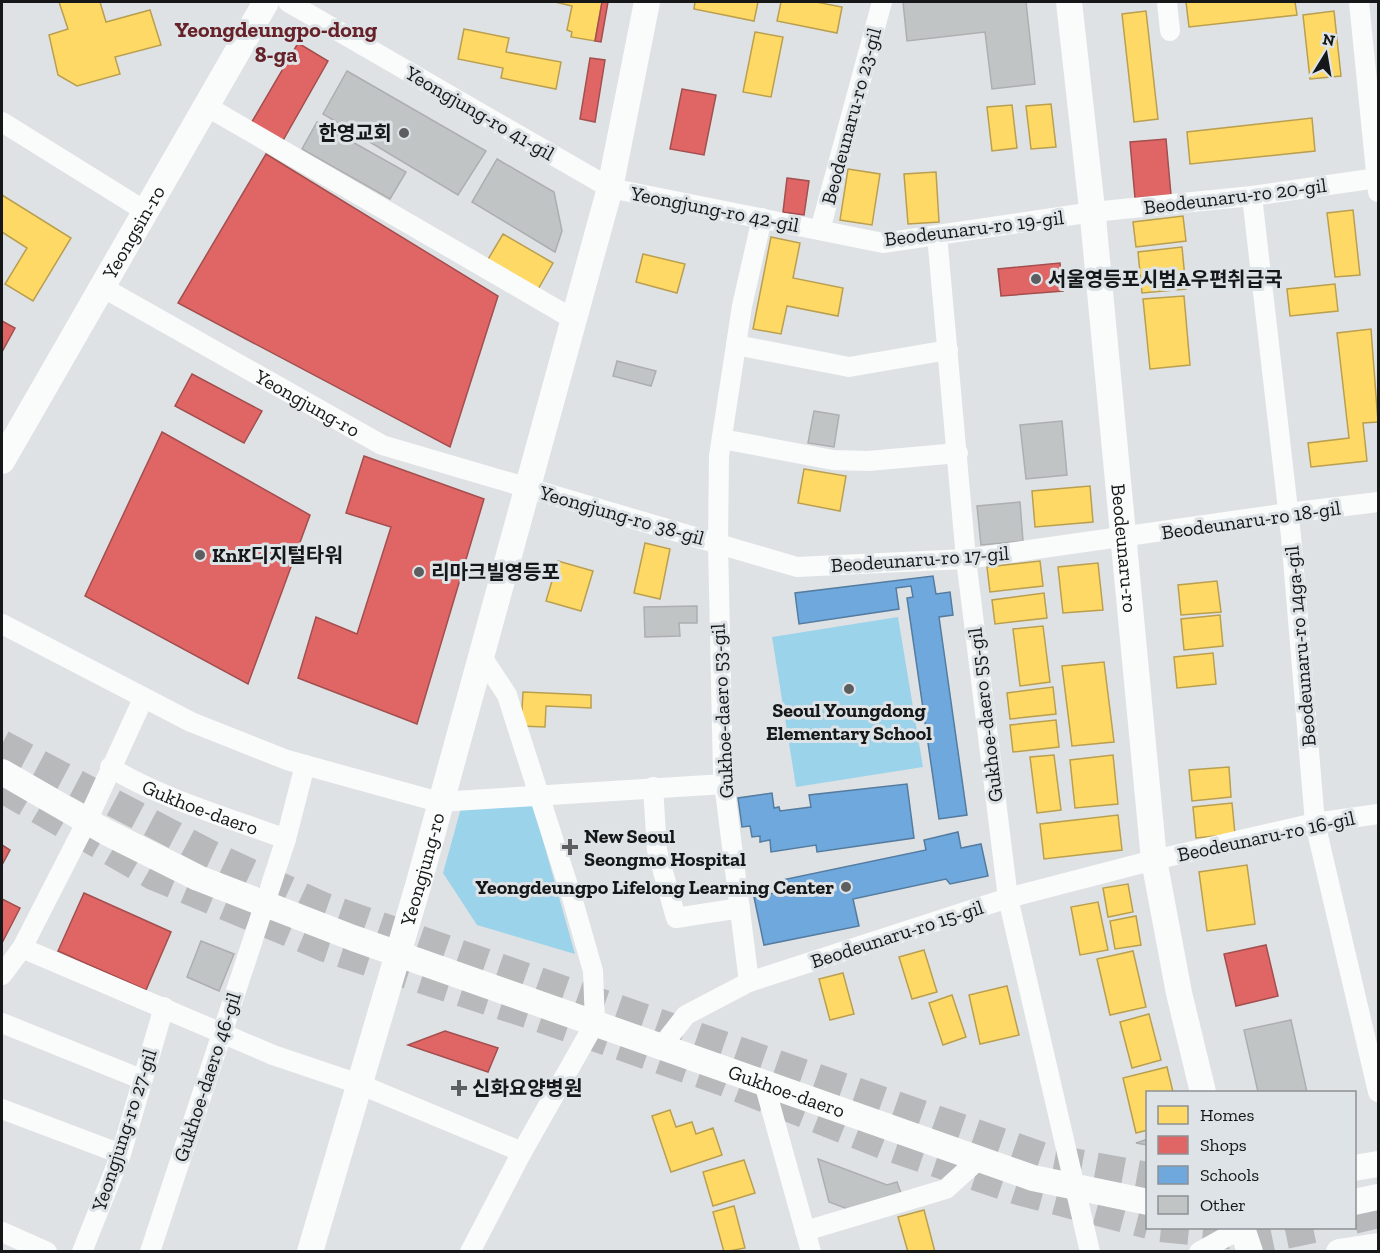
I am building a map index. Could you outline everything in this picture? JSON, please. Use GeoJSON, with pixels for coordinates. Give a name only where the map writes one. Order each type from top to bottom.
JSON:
{"type":"FeatureCollection","features":[{"type":"Feature","properties":{"kind":"main road","name":"Yeongsin-ro"},"geometry":{"type":"LineString","coordinates":[[2,461],[266,2]]}},
{"type":"Feature","properties":{"kind":"main road","name":"Yeongjung-ro"},"geometry":{"type":"LineString","coordinates":[[310,1251],[397,953],[610,188],[647,2]]}},
{"type":"Feature","properties":{"kind":"main road","name":"Beodeunaru-ro"},"geometry":{"type":"LineString","coordinates":[[1069,2],[1093,212],[1154,860],[1179,993],[1203,1091]]}},
{"type":"Feature","properties":{"kind":"main road","name":"Gukhoe-daero"},"geometry":{"type":"LineString","coordinates":[[2,772],[87,821],[198,878],[397,953],[1033,1178],[1146,1202]]}},
{"type":"Feature","properties":{"kind":"main road"},"geometry":{"type":"LineString","coordinates":[[1356,1168],[1378,1164]]}},
{"type":"Feature","properties":{"kind":"main road"},"geometry":{"type":"LineString","coordinates":[[1356,1202],[1378,1197]]}},
{"type":"Feature","properties":{"kind":"main road"},"geometry":{"type":"LineString","coordinates":[[1243,1229],[1250,1251]]}},
{"type":"Feature","properties":{"kind":"main road"},"geometry":{"type":"LineString","coordinates":[[1339,1251],[1378,1246]]}},
{"type":"Feature","properties":{"kind":"street","name":"Yeongjung-ro 41-gil"},"geometry":{"type":"LineString","coordinates":[[288,2],[610,188]]}},
{"type":"Feature","properties":{"kind":"street","name":"Beodeunaru-ro 23-gil"},"geometry":{"type":"LineString","coordinates":[[820,230],[882,2]]}},
{"type":"Feature","properties":{"kind":"street"},"geometry":{"type":"LineString","coordinates":[[1167,2],[1170,32]]}},
{"type":"Feature","properties":{"kind":"street"},"geometry":{"type":"LineString","coordinates":[[1359,2],[1378,185]]}},
{"type":"Feature","properties":{"kind":"street"},"geometry":{"type":"LineString","coordinates":[[206,106],[573,319]]}},
{"type":"Feature","properties":{"kind":"street"},"geometry":{"type":"LineString","coordinates":[[2,122],[145,211]]}},
{"type":"Feature","properties":{"kind":"street","name":"Beodeunaru-ro 20-gil"},"geometry":{"type":"LineString","coordinates":[[1093,212],[1378,185]]}},
{"type":"Feature","properties":{"kind":"street","name":"Yeongjung-ro 42-gil"},"geometry":{"type":"LineString","coordinates":[[610,188],[820,230]]}},
{"type":"Feature","properties":{"kind":"street","name":"Beodeunaru-ro 14ga-gil"},"geometry":{"type":"LineString","coordinates":[[1252,196],[1288,513],[1315,823],[1378,1092]]}},
{"type":"Feature","properties":{"kind":"street","name":"Beodeunaru-ro 19-gil"},"geometry":{"type":"LineString","coordinates":[[820,230],[883,243],[1093,212]]}},
{"type":"Feature","properties":{"kind":"street","name":"Gukhoe-daero 53-gil"},"geometry":{"type":"LineString","coordinates":[[749,982],[724,784],[718,543],[722,439],[736,345],[762,218]]}},
{"type":"Feature","properties":{"kind":"street","name":"Gukhoe-daero 55-gil"},"geometry":{"type":"LineString","coordinates":[[937,235],[966,559],[1008,898],[1090,1251]]}},
{"type":"Feature","properties":{"kind":"street","name":"Yeongjung-ro"},"geometry":{"type":"LineString","coordinates":[[102,287],[382,445],[527,487]]}},
{"type":"Feature","properties":{"kind":"street"},"geometry":{"type":"LineString","coordinates":[[736,345],[849,367],[948,350]]}},
{"type":"Feature","properties":{"kind":"street"},"geometry":{"type":"LineString","coordinates":[[722,439],[833,460],[868,461],[958,453]]}},
{"type":"Feature","properties":{"kind":"street","name":"Yeongjung-ro 38-gil"},"geometry":{"type":"LineString","coordinates":[[527,487],[718,543]]}},
{"type":"Feature","properties":{"kind":"street","name":"Beodeunaru-ro 18-gil"},"geometry":{"type":"LineString","coordinates":[[1124,538],[1378,502]]}},
{"type":"Feature","properties":{"kind":"street","name":"Beodeunaru-ro 17-gil"},"geometry":{"type":"LineString","coordinates":[[718,543],[797,567],[966,559],[1124,538]]}},
{"type":"Feature","properties":{"kind":"street"},"geometry":{"type":"LineString","coordinates":[[2,624],[191,722],[305,765],[439,802],[724,784]]}},
{"type":"Feature","properties":{"kind":"street"},"geometry":{"type":"LineString","coordinates":[[470,1251],[522,1152],[595,1023],[593,971],[573,901],[507,695],[480,654]]}},
{"type":"Feature","properties":{"kind":"street"},"geometry":{"type":"LineString","coordinates":[[2,975],[22,948],[87,821],[143,699]]}},
{"type":"Feature","properties":{"kind":"street"},"geometry":{"type":"LineString","coordinates":[[264,903],[286,839],[305,765]]}},
{"type":"Feature","properties":{"kind":"street","name":"Gukhoe-daero"},"geometry":{"type":"LineString","coordinates":[[110,767],[124,776],[197,806],[286,839]]}},
{"type":"Feature","properties":{"kind":"street"},"geometry":{"type":"LineString","coordinates":[[652,787],[657,850],[676,918],[740,908]]}},
{"type":"Feature","properties":{"kind":"street","name":"Beodeunaru-ro 16-gil"},"geometry":{"type":"LineString","coordinates":[[1154,860],[1315,823],[1378,814]]}},
{"type":"Feature","properties":{"kind":"street","name":"Beodeunaru-ro 15-gil"},"geometry":{"type":"LineString","coordinates":[[662,1047],[686,1015],[749,982],[1008,898],[1154,860]]}},
{"type":"Feature","properties":{"kind":"street","name":"Gukhoe-daero 46-gil"},"geometry":{"type":"LineString","coordinates":[[150,1251],[264,903]]}},
{"type":"Feature","properties":{"kind":"street"},"geometry":{"type":"LineString","coordinates":[[22,948],[222,1031],[273,1055],[359,1084],[522,1152]]}},
{"type":"Feature","properties":{"kind":"street","name":"Yeongjung-ro 27-gil"},"geometry":{"type":"LineString","coordinates":[[82,1251],[121,1154],[141,1079],[164,1007]]}},
{"type":"Feature","properties":{"kind":"street"},"geometry":{"type":"LineString","coordinates":[[2,1023],[141,1079]]}},
{"type":"Feature","properties":{"kind":"street"},"geometry":{"type":"LineString","coordinates":[[764,1083],[811,1251]]}},
{"type":"Feature","properties":{"kind":"street"},"geometry":{"type":"LineString","coordinates":[[2,1109],[121,1154]]}},
{"type":"Feature","properties":{"kind":"street"},"geometry":{"type":"LineString","coordinates":[[805,1231],[946,1189],[979,1159]]}},
{"type":"Feature","properties":{"kind":"street"},"geometry":{"type":"LineString","coordinates":[[1199,1251],[1238,1229]]}},
{"type":"Feature","properties":{"kind":"street"},"geometry":{"type":"LineString","coordinates":[[2,1232],[47,1251]]}},
{"type":"Feature","properties":{"kind":"shaded area"},"geometry":{"type":"Polygon","coordinates":[[[898,617],[923,767],[796,787],[772,637],[898,617]]]}},
{"type":"Feature","properties":{"kind":"shaded area"},"geometry":{"type":"Polygon","coordinates":[[[533,805],[575,954],[477,925],[443,873],[461,808],[533,805]]]}},
{"type":"Feature","properties":{"kind":"building: Homes"},"geometry":{"type":"Polygon","coordinates":[[[59,2],[100,2],[106,22],[150,10],[161,45],[115,57],[120,74],[77,86],[58,75],[49,35],[68,29],[59,2]]]}},
{"type":"Feature","properties":{"kind":"building: Homes"},"geometry":{"type":"Polygon","coordinates":[[[555,2],[602,2],[595,41],[571,37],[572,32],[567,30],[572,6],[555,2]]]}},
{"type":"Feature","properties":{"kind":"building: Homes"},"geometry":{"type":"Polygon","coordinates":[[[695,2],[758,2],[754,21],[694,9],[695,2]]]}},
{"type":"Feature","properties":{"kind":"building: Homes"},"geometry":{"type":"Polygon","coordinates":[[[781,2],[816,2],[842,7],[837,33],[777,21],[781,2]]]}},
{"type":"Feature","properties":{"kind":"building: Homes"},"geometry":{"type":"Polygon","coordinates":[[[1186,2],[1295,2],[1297,15],[1189,27],[1186,2]]]}},
{"type":"Feature","properties":{"kind":"building: Homes"},"geometry":{"type":"Polygon","coordinates":[[[1146,11],[1158,119],[1134,122],[1122,14],[1146,11]]]}},
{"type":"Feature","properties":{"kind":"building: Homes"},"geometry":{"type":"Polygon","coordinates":[[[1334,11],[1341,76],[1310,79],[1303,15],[1334,11]]]}},
{"type":"Feature","properties":{"kind":"building: Homes"},"geometry":{"type":"Polygon","coordinates":[[[464,29],[509,38],[506,52],[561,62],[556,89],[501,78],[503,68],[458,59],[464,29]]]}},
{"type":"Feature","properties":{"kind":"building: Homes"},"geometry":{"type":"Polygon","coordinates":[[[755,32],[783,37],[771,97],[743,92],[755,32]]]}},
{"type":"Feature","properties":{"kind":"building: Homes"},"geometry":{"type":"Polygon","coordinates":[[[1051,104],[1056,147],[1031,149],[1026,106],[1051,104]]]}},
{"type":"Feature","properties":{"kind":"building: Homes"},"geometry":{"type":"Polygon","coordinates":[[[1012,105],[1017,148],[992,151],[987,107],[1012,105]]]}},
{"type":"Feature","properties":{"kind":"building: Homes"},"geometry":{"type":"Polygon","coordinates":[[[1312,118],[1315,151],[1190,164],[1187,132],[1312,118]]]}},
{"type":"Feature","properties":{"kind":"building: Homes"},"geometry":{"type":"Polygon","coordinates":[[[848,169],[880,174],[872,225],[840,220],[848,169]]]}},
{"type":"Feature","properties":{"kind":"building: Homes"},"geometry":{"type":"Polygon","coordinates":[[[936,172],[939,222],[908,224],[904,174],[936,172]]]}},
{"type":"Feature","properties":{"kind":"building: Homes"},"geometry":{"type":"Polygon","coordinates":[[[2,195],[71,238],[33,301],[5,284],[27,248],[2,232],[2,195]]]}},
{"type":"Feature","properties":{"kind":"building: Homes"},"geometry":{"type":"Polygon","coordinates":[[[1353,210],[1360,275],[1335,277],[1327,213],[1353,210]]]}},
{"type":"Feature","properties":{"kind":"building: Homes"},"geometry":{"type":"Polygon","coordinates":[[[1183,216],[1186,241],[1136,247],[1133,222],[1183,216]]]}},
{"type":"Feature","properties":{"kind":"building: Homes"},"geometry":{"type":"Polygon","coordinates":[[[503,234],[553,263],[537,291],[487,261],[503,234]]]}},
{"type":"Feature","properties":{"kind":"building: Homes"},"geometry":{"type":"Polygon","coordinates":[[[771,237],[800,243],[793,278],[843,288],[838,316],[787,306],[781,334],[753,329],[771,237]]]}},
{"type":"Feature","properties":{"kind":"building: Homes"},"geometry":{"type":"Polygon","coordinates":[[[1182,247],[1186,289],[1142,293],[1138,252],[1182,247]]]}},
{"type":"Feature","properties":{"kind":"building: Homes"},"geometry":{"type":"Polygon","coordinates":[[[643,254],[685,264],[677,293],[636,282],[643,254]]]}},
{"type":"Feature","properties":{"kind":"building: Homes"},"geometry":{"type":"Polygon","coordinates":[[[1335,284],[1338,311],[1290,316],[1287,289],[1335,284]]]}},
{"type":"Feature","properties":{"kind":"building: Homes"},"geometry":{"type":"Polygon","coordinates":[[[1184,296],[1190,365],[1150,369],[1143,299],[1184,296]]]}},
{"type":"Feature","properties":{"kind":"building: Homes"},"geometry":{"type":"Polygon","coordinates":[[[1371,329],[1378,422],[1363,423],[1367,461],[1311,467],[1308,443],[1349,438],[1337,333],[1371,329]]]}},
{"type":"Feature","properties":{"kind":"building: Homes"},"geometry":{"type":"Polygon","coordinates":[[[804,469],[846,476],[840,511],[798,503],[804,469]]]}},
{"type":"Feature","properties":{"kind":"building: Homes"},"geometry":{"type":"Polygon","coordinates":[[[1090,486],[1093,522],[1035,527],[1032,491],[1090,486]]]}},
{"type":"Feature","properties":{"kind":"building: Homes"},"geometry":{"type":"Polygon","coordinates":[[[645,543],[670,549],[660,599],[634,593],[645,543]]]}},
{"type":"Feature","properties":{"kind":"building: Homes"},"geometry":{"type":"Polygon","coordinates":[[[558,561],[593,571],[581,611],[546,601],[558,561]]]}},
{"type":"Feature","properties":{"kind":"building: Homes"},"geometry":{"type":"Polygon","coordinates":[[[1040,561],[1043,586],[990,592],[987,567],[1040,561]]]}},
{"type":"Feature","properties":{"kind":"building: Homes"},"geometry":{"type":"Polygon","coordinates":[[[1098,563],[1103,610],[1063,613],[1058,567],[1098,563]]]}},
{"type":"Feature","properties":{"kind":"building: Homes"},"geometry":{"type":"Polygon","coordinates":[[[1217,581],[1221,612],[1181,615],[1178,585],[1217,581]]]}},
{"type":"Feature","properties":{"kind":"building: Homes"},"geometry":{"type":"Polygon","coordinates":[[[1044,593],[1047,618],[995,624],[992,600],[1044,593]]]}},
{"type":"Feature","properties":{"kind":"building: Homes"},"geometry":{"type":"Polygon","coordinates":[[[1220,615],[1223,646],[1184,650],[1181,619],[1220,615]]]}},
{"type":"Feature","properties":{"kind":"building: Homes"},"geometry":{"type":"Polygon","coordinates":[[[1043,626],[1050,682],[1020,686],[1013,629],[1043,626]]]}},
{"type":"Feature","properties":{"kind":"building: Homes"},"geometry":{"type":"Polygon","coordinates":[[[1213,653],[1216,684],[1177,688],[1174,657],[1213,653]]]}},
{"type":"Feature","properties":{"kind":"building: Homes"},"geometry":{"type":"Polygon","coordinates":[[[1104,662],[1114,742],[1072,746],[1062,666],[1104,662]]]}},
{"type":"Feature","properties":{"kind":"building: Homes"},"geometry":{"type":"Polygon","coordinates":[[[1053,687],[1056,714],[1010,719],[1007,693],[1053,687]]]}},
{"type":"Feature","properties":{"kind":"building: Homes"},"geometry":{"type":"Polygon","coordinates":[[[523,692],[591,695],[591,708],[546,706],[545,727],[521,726],[523,692]]]}},
{"type":"Feature","properties":{"kind":"building: Homes"},"geometry":{"type":"Polygon","coordinates":[[[1056,720],[1059,747],[1013,752],[1010,725],[1056,720]]]}},
{"type":"Feature","properties":{"kind":"building: Homes"},"geometry":{"type":"Polygon","coordinates":[[[1054,755],[1061,810],[1037,813],[1030,757],[1054,755]]]}},
{"type":"Feature","properties":{"kind":"building: Homes"},"geometry":{"type":"Polygon","coordinates":[[[1113,755],[1118,804],[1075,808],[1070,760],[1113,755]]]}},
{"type":"Feature","properties":{"kind":"building: Homes"},"geometry":{"type":"Polygon","coordinates":[[[1229,767],[1231,797],[1192,801],[1189,770],[1229,767]]]}},
{"type":"Feature","properties":{"kind":"building: Homes"},"geometry":{"type":"Polygon","coordinates":[[[1232,803],[1235,834],[1196,838],[1193,807],[1232,803]]]}},
{"type":"Feature","properties":{"kind":"building: Homes"},"geometry":{"type":"Polygon","coordinates":[[[1118,815],[1122,850],[1044,859],[1040,824],[1118,815]]]}},
{"type":"Feature","properties":{"kind":"building: Homes"},"geometry":{"type":"Polygon","coordinates":[[[1247,865],[1255,924],[1207,931],[1199,872],[1247,865]]]}},
{"type":"Feature","properties":{"kind":"building: Homes"},"geometry":{"type":"Polygon","coordinates":[[[1128,884],[1133,912],[1108,917],[1103,888],[1128,884]]]}},
{"type":"Feature","properties":{"kind":"building: Homes"},"geometry":{"type":"Polygon","coordinates":[[[1098,902],[1108,950],[1080,955],[1071,907],[1098,902]]]}},
{"type":"Feature","properties":{"kind":"building: Homes"},"geometry":{"type":"Polygon","coordinates":[[[1136,916],[1141,945],[1115,949],[1110,921],[1136,916]]]}},
{"type":"Feature","properties":{"kind":"building: Homes"},"geometry":{"type":"Polygon","coordinates":[[[924,950],[937,992],[912,999],[899,957],[924,950]]]}},
{"type":"Feature","properties":{"kind":"building: Homes"},"geometry":{"type":"Polygon","coordinates":[[[1133,951],[1146,1007],[1110,1015],[1097,959],[1133,951]]]}},
{"type":"Feature","properties":{"kind":"building: Homes"},"geometry":{"type":"Polygon","coordinates":[[[843,973],[854,1014],[830,1020],[819,979],[843,973]]]}},
{"type":"Feature","properties":{"kind":"building: Homes"},"geometry":{"type":"Polygon","coordinates":[[[1007,986],[1019,1035],[980,1044],[969,995],[1007,986]]]}},
{"type":"Feature","properties":{"kind":"building: Homes"},"geometry":{"type":"Polygon","coordinates":[[[952,995],[966,1037],[943,1045],[929,1003],[952,995]]]}},
{"type":"Feature","properties":{"kind":"building: Homes"},"geometry":{"type":"Polygon","coordinates":[[[1149,1014],[1161,1060],[1132,1068],[1120,1022],[1149,1014]]]}},
{"type":"Feature","properties":{"kind":"building: Homes"},"geometry":{"type":"Polygon","coordinates":[[[1167,1067],[1173,1091],[1146,1091],[1146,1130],[1136,1133],[1123,1078],[1167,1067]]]}},
{"type":"Feature","properties":{"kind":"building: Homes"},"geometry":{"type":"Polygon","coordinates":[[[670,1110],[676,1127],[692,1122],[696,1134],[713,1128],[722,1155],[671,1172],[652,1116],[670,1110]]]}},
{"type":"Feature","properties":{"kind":"building: Homes"},"geometry":{"type":"Polygon","coordinates":[[[744,1160],[755,1193],[713,1206],[703,1172],[744,1160]]]}},
{"type":"Feature","properties":{"kind":"building: Homes"},"geometry":{"type":"Polygon","coordinates":[[[734,1206],[745,1248],[724,1252],[713,1212],[734,1206]]]}},
{"type":"Feature","properties":{"kind":"building: Homes"},"geometry":{"type":"Polygon","coordinates":[[[924,1210],[935,1252],[908,1252],[898,1217],[924,1210]]]}},
{"type":"Feature","properties":{"kind":"building: Shops"},"geometry":{"type":"Polygon","coordinates":[[[602,2],[608,2],[601,42],[595,41],[602,2]]]}},
{"type":"Feature","properties":{"kind":"building: Shops"},"geometry":{"type":"Polygon","coordinates":[[[298,43],[328,61],[281,144],[250,125],[298,43]]]}},
{"type":"Feature","properties":{"kind":"building: Shops"},"geometry":{"type":"Polygon","coordinates":[[[590,58],[605,60],[595,122],[580,119],[590,58]]]}},
{"type":"Feature","properties":{"kind":"building: Shops"},"geometry":{"type":"Polygon","coordinates":[[[682,89],[716,95],[704,155],[670,149],[682,89]]]}},
{"type":"Feature","properties":{"kind":"building: Shops"},"geometry":{"type":"Polygon","coordinates":[[[1166,139],[1171,195],[1135,198],[1130,142],[1166,139]]]}},
{"type":"Feature","properties":{"kind":"building: Shops"},"geometry":{"type":"Polygon","coordinates":[[[266,154],[498,296],[450,447],[178,303],[266,154]]]}},
{"type":"Feature","properties":{"kind":"building: Shops"},"geometry":{"type":"Polygon","coordinates":[[[787,178],[809,181],[804,215],[783,212],[787,178]]]}},
{"type":"Feature","properties":{"kind":"building: Shops"},"geometry":{"type":"Polygon","coordinates":[[[1060,263],[1063,291],[1001,296],[998,269],[1060,263]]]}},
{"type":"Feature","properties":{"kind":"building: Shops"},"geometry":{"type":"Polygon","coordinates":[[[2,321],[15,328],[2,352],[2,321]]]}},
{"type":"Feature","properties":{"kind":"building: Shops"},"geometry":{"type":"Polygon","coordinates":[[[192,374],[262,411],[244,443],[175,406],[192,374]]]}},
{"type":"Feature","properties":{"kind":"building: Shops","name":"KnK디지털타워"},"geometry":{"type":"Polygon","coordinates":[[[162,432],[310,515],[248,684],[85,596],[162,432]]]}},
{"type":"Feature","properties":{"kind":"building: Shops","name":"리마크빌영등포"},"geometry":{"type":"Polygon","coordinates":[[[364,456],[484,499],[417,724],[298,678],[316,617],[357,634],[391,527],[346,513],[364,456]]]}},
{"type":"Feature","properties":{"kind":"building: Shops"},"geometry":{"type":"Polygon","coordinates":[[[2,845],[10,850],[2,865],[2,845]]]}},
{"type":"Feature","properties":{"kind":"building: Shops"},"geometry":{"type":"Polygon","coordinates":[[[84,893],[171,932],[146,990],[58,951],[84,893]]]}},
{"type":"Feature","properties":{"kind":"building: Shops"},"geometry":{"type":"Polygon","coordinates":[[[2,899],[20,908],[2,943],[2,899]]]}},
{"type":"Feature","properties":{"kind":"building: Shops"},"geometry":{"type":"Polygon","coordinates":[[[1266,945],[1278,996],[1236,1006],[1224,954],[1266,945]]]}},
{"type":"Feature","properties":{"kind":"building: Shops"},"geometry":{"type":"Polygon","coordinates":[[[445,1031],[498,1048],[488,1072],[408,1045],[445,1031]]]}},
{"type":"Feature","properties":{"kind":"building: Schools"},"geometry":{"type":"Polygon","coordinates":[[[933,576],[936,594],[950,592],[953,615],[939,617],[967,815],[939,819],[907,598],[913,597],[911,586],[896,588],[899,609],[799,624],[795,593],[933,576]]]}},
{"type":"Feature","properties":{"kind":"building: Schools"},"geometry":{"type":"Polygon","coordinates":[[[907,784],[914,838],[817,852],[816,845],[771,852],[770,840],[760,842],[760,836],[752,837],[750,826],[742,827],[738,798],[772,793],[774,808],[779,807],[780,811],[811,807],[809,795],[907,784]]]}},
{"type":"Feature","properties":{"kind":"building: Schools","name":"Yeongdeungpo Lifelong Learning Center"},"geometry":{"type":"Polygon","coordinates":[[[958,832],[961,848],[981,844],[988,876],[950,884],[946,879],[853,899],[859,926],[764,945],[754,897],[784,891],[782,880],[926,850],[924,840],[958,832]]]}},
{"type":"Feature","properties":{"kind":"building: Other"},"geometry":{"type":"Polygon","coordinates":[[[903,2],[1026,2],[1035,84],[992,89],[985,32],[907,41],[903,2]]]}},
{"type":"Feature","properties":{"kind":"building: Other","name":"한영교회"},"geometry":{"type":"Polygon","coordinates":[[[347,71],[486,151],[458,195],[323,114],[347,71]]]}},
{"type":"Feature","properties":{"kind":"building: Other"},"geometry":{"type":"Polygon","coordinates":[[[317,122],[406,172],[390,199],[302,149],[317,122]]]}},
{"type":"Feature","properties":{"kind":"building: Other"},"geometry":{"type":"Polygon","coordinates":[[[497,159],[554,192],[562,231],[555,252],[472,202],[497,159]]]}},
{"type":"Feature","properties":{"kind":"building: Other"},"geometry":{"type":"Polygon","coordinates":[[[617,361],[656,371],[651,386],[613,376],[617,361]]]}},
{"type":"Feature","properties":{"kind":"building: Other"},"geometry":{"type":"Polygon","coordinates":[[[814,411],[839,415],[834,447],[808,443],[814,411]]]}},
{"type":"Feature","properties":{"kind":"building: Other"},"geometry":{"type":"Polygon","coordinates":[[[1062,421],[1067,475],[1026,479],[1020,425],[1062,421]]]}},
{"type":"Feature","properties":{"kind":"building: Other"},"geometry":{"type":"Polygon","coordinates":[[[1020,502],[1023,541],[981,545],[977,506],[1020,502]]]}},
{"type":"Feature","properties":{"kind":"building: Other"},"geometry":{"type":"Polygon","coordinates":[[[697,606],[697,623],[679,623],[680,636],[645,637],[644,607],[697,606]]]}},
{"type":"Feature","properties":{"kind":"building: Other"},"geometry":{"type":"Polygon","coordinates":[[[201,941],[234,954],[219,991],[187,977],[201,941]]]}},
{"type":"Feature","properties":{"kind":"building: Other"},"geometry":{"type":"Polygon","coordinates":[[[1291,1020],[1307,1091],[1258,1091],[1244,1030],[1291,1020]]]}},
{"type":"Feature","properties":{"kind":"building: Other"},"geometry":{"type":"Polygon","coordinates":[[[1146,1140],[1146,1145],[1136,1143],[1146,1140]]]}},
{"type":"Feature","properties":{"kind":"building: Other"},"geometry":{"type":"Polygon","coordinates":[[[818,1159],[887,1185],[897,1182],[902,1196],[853,1211],[829,1202],[818,1159]]]}},
{"type":"Feature","properties":{"kind":"tunnel"},"geometry":{"type":"LineString","coordinates":[[2,744],[212,855],[323,906],[1045,1157],[1146,1176]]}},
{"type":"Feature","properties":{"kind":"tunnel"},"geometry":{"type":"LineString","coordinates":[[2,789],[153,876],[325,948],[536,1017],[723,1082],[885,1146],[1018,1191],[1146,1224]]}},
{"type":"Feature","properties":{"kind":"tunnel"},"geometry":{"type":"LineString","coordinates":[[1356,1220],[1378,1214]]}},
{"type":"Feature","properties":{"kind":"tunnel"},"geometry":{"type":"LineString","coordinates":[[1171,1229],[1266,1239],[1314,1229]]}},
{"type":"Feature","properties":{"kind":"place","name":"한영교회"},"geometry":{"type":"Point","coordinates":[404,133]}},
{"type":"Feature","properties":{"kind":"place","name":"서울영등포시범A우편취급국"},"geometry":{"type":"Point","coordinates":[1036,279]}},
{"type":"Feature","properties":{"kind":"place","name":"KnK디지털타워"},"geometry":{"type":"Point","coordinates":[200,555]}},
{"type":"Feature","properties":{"kind":"place","name":"리마크빌영등포"},"geometry":{"type":"Point","coordinates":[419,572]}},
{"type":"Feature","properties":{"kind":"place","name":"Seoul Youngdong Elementary School"},"geometry":{"type":"Point","coordinates":[849,689]}},
{"type":"Feature","properties":{"kind":"place","name":"New Seoul Seongmo Hospital"},"geometry":{"type":"Point","coordinates":[570,847]}},
{"type":"Feature","properties":{"kind":"place","name":"Yeongdeungpo Lifelong Learning Center"},"geometry":{"type":"Point","coordinates":[846,887]}},
{"type":"Feature","properties":{"kind":"place","name":"신화요양병원"},"geometry":{"type":"Point","coordinates":[459,1088]}},
{"type":"Feature","properties":{"kind":"district","name":"Yeongdeungpo-dong 8-ga"},"geometry":{"type":"Point","coordinates":[276,42]}}]}
